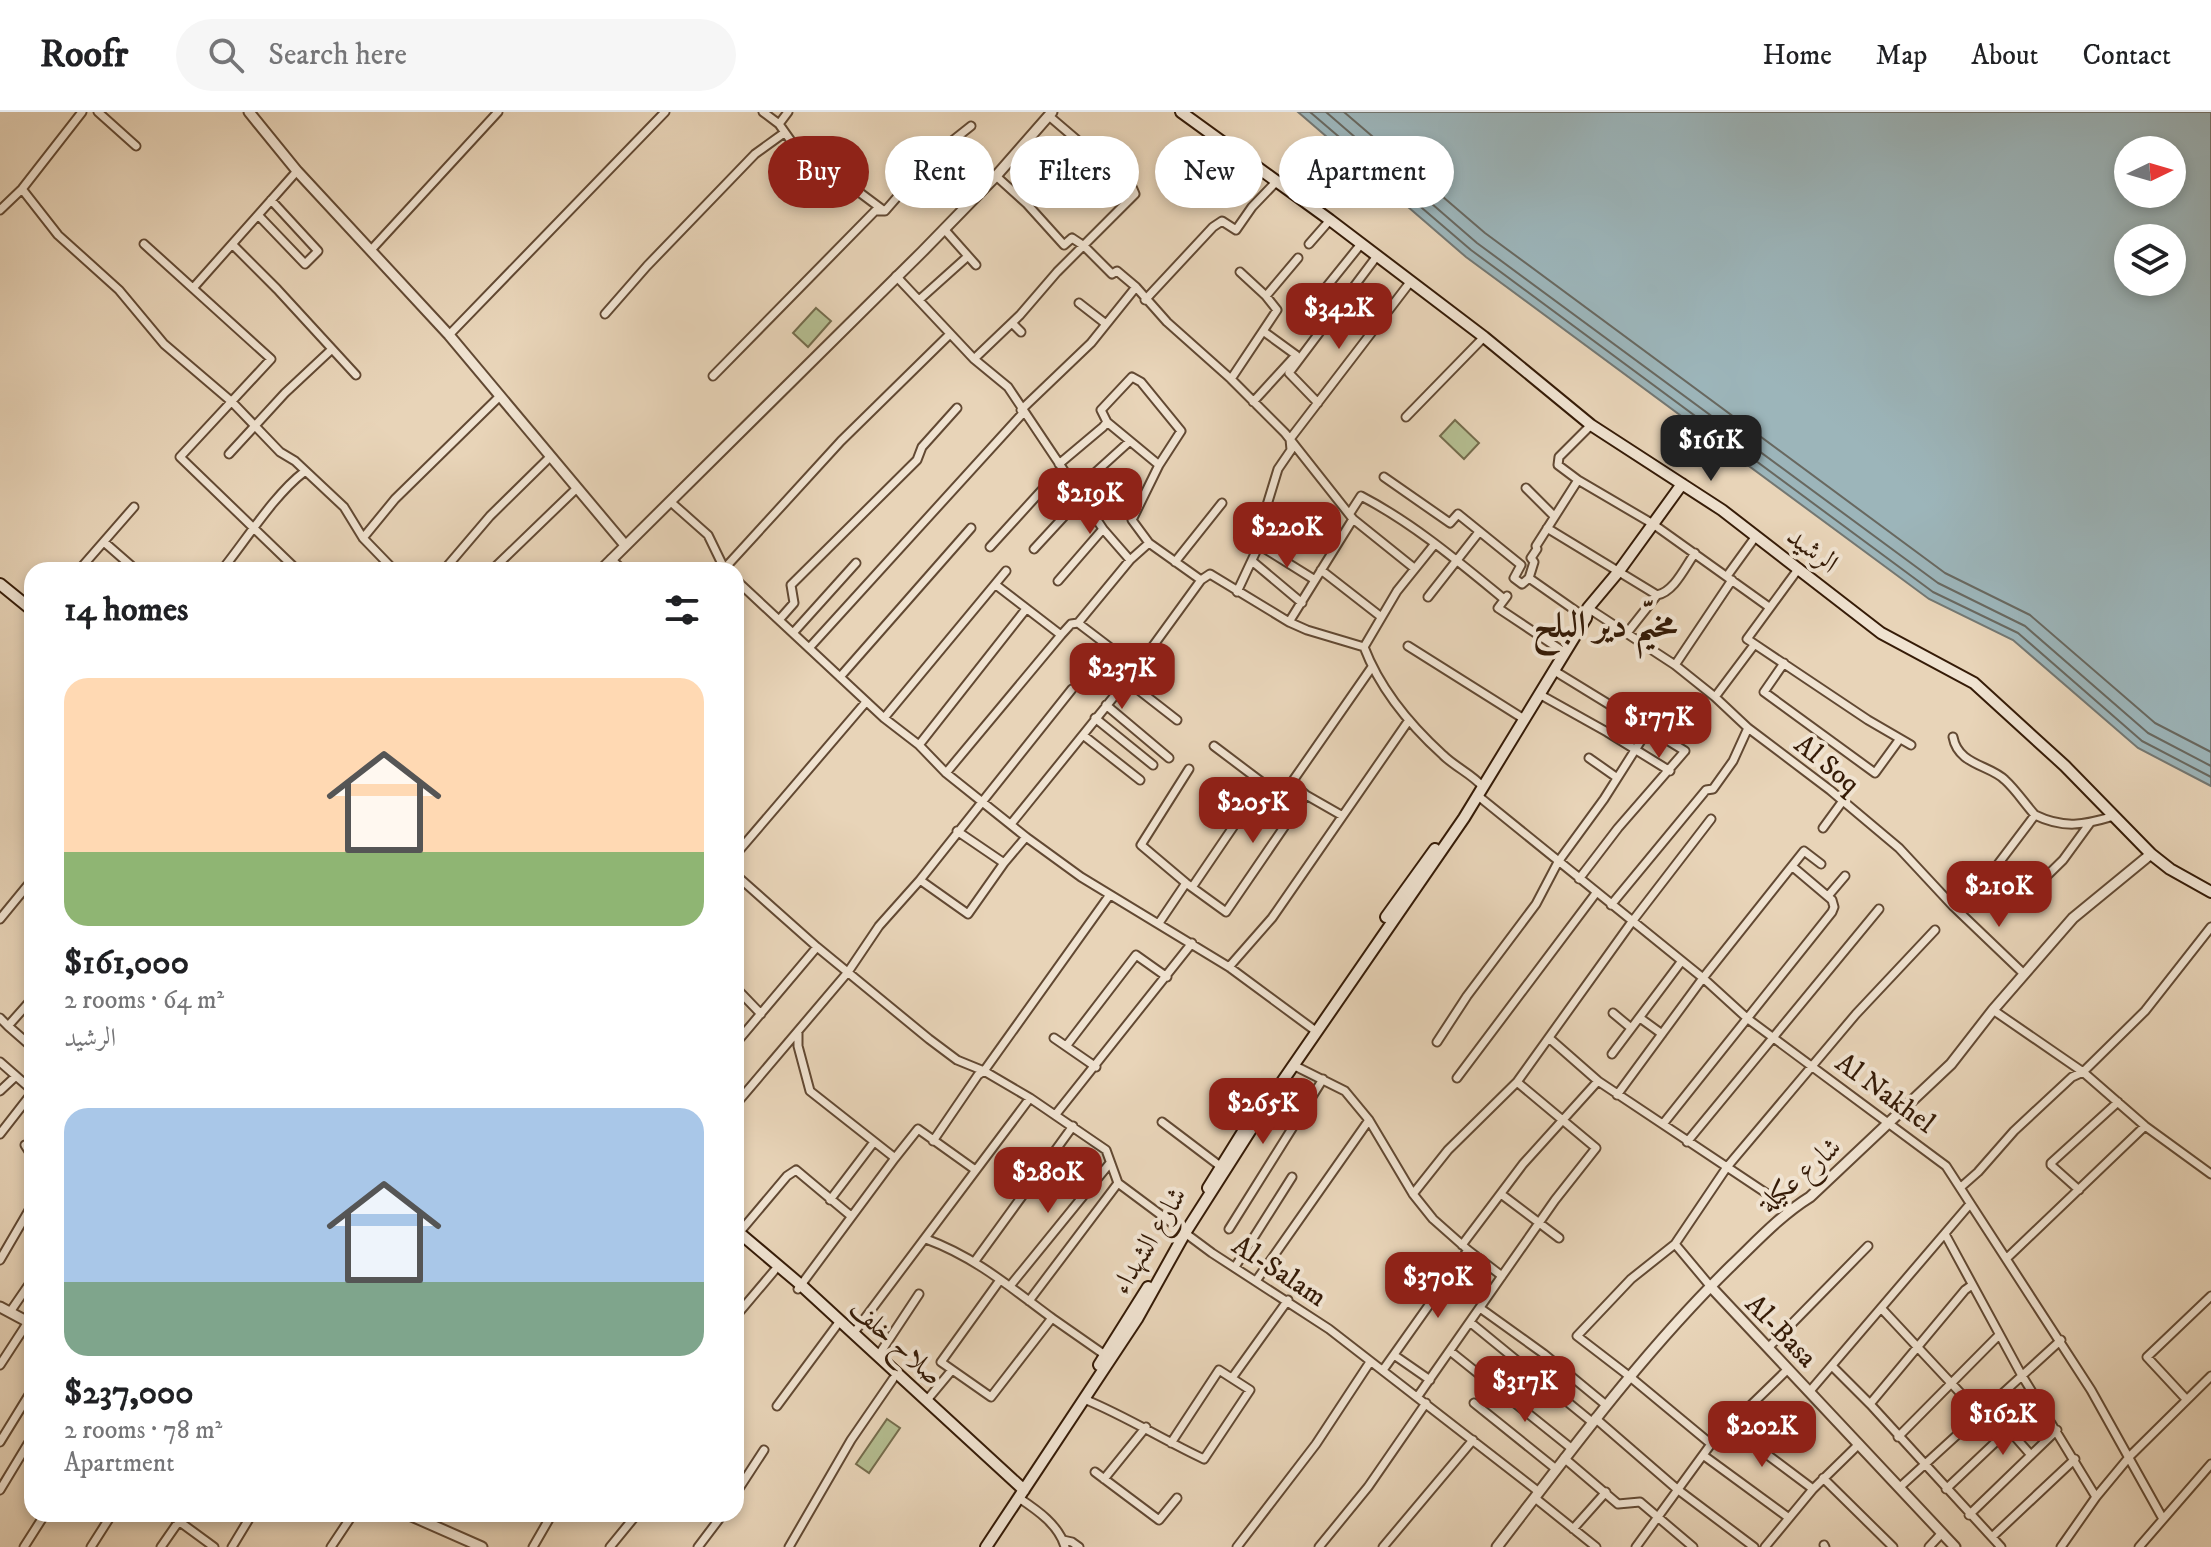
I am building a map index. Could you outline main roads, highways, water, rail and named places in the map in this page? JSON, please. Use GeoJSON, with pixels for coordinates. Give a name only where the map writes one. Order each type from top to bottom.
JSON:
{"type":"FeatureCollection","features":[{"type":"Feature","properties":{"kind":"main road","name":"الرشيد"},"geometry":{"type":"LineString","coordinates":[[1181,112],[1411,281],[1591,425],[1756,536],[1881,633],[1974,683],[2065,766],[2151,854],[2170,869],[2211,892]]}},
{"type":"Feature","properties":{"kind":"main road","name":"شارع الشهداء"},"geometry":{"type":"LineString","coordinates":[[980,1547],[1137,1319],[1220,1166],[1427,874],[1587,613],[1682,484]]}},
{"type":"Feature","properties":{"kind":"main road"},"geometry":{"type":"LineString","coordinates":[[0,577],[24,596]]}},
{"type":"Feature","properties":{"kind":"main road"},"geometry":{"type":"LineString","coordinates":[[0,584],[24,604]]}},
{"type":"Feature","properties":{"kind":"main road","name":"شارع الشهداء"},"geometry":{"type":"LineString","coordinates":[[986,1547],[1314,1030]]}},
{"type":"Feature","properties":{"kind":"main road","name":"صلاح خلف"},"geometry":{"type":"LineString","coordinates":[[744,1242],[927,1400],[1020,1492]]}},
{"type":"Feature","properties":{"kind":"main road"},"geometry":{"type":"LineString","coordinates":[[744,1243],[774,1271],[800,1287],[893,1379],[1020,1492]]}},
{"type":"Feature","properties":{"kind":"water"},"geometry":{"type":"Polygon","coordinates":[[[1298,112],[2211,112],[2211,786],[2138,748],[2013,640],[1929,599],[1466,257],[1409,208],[1454,208],[1454,136],[1326,136],[1298,112]]]}},
{"type":"Feature","properties":{"kind":"district","name":"مخيّم دير البلح"},"geometry":{"type":"Point","coordinates":[1605,623]}}]}
